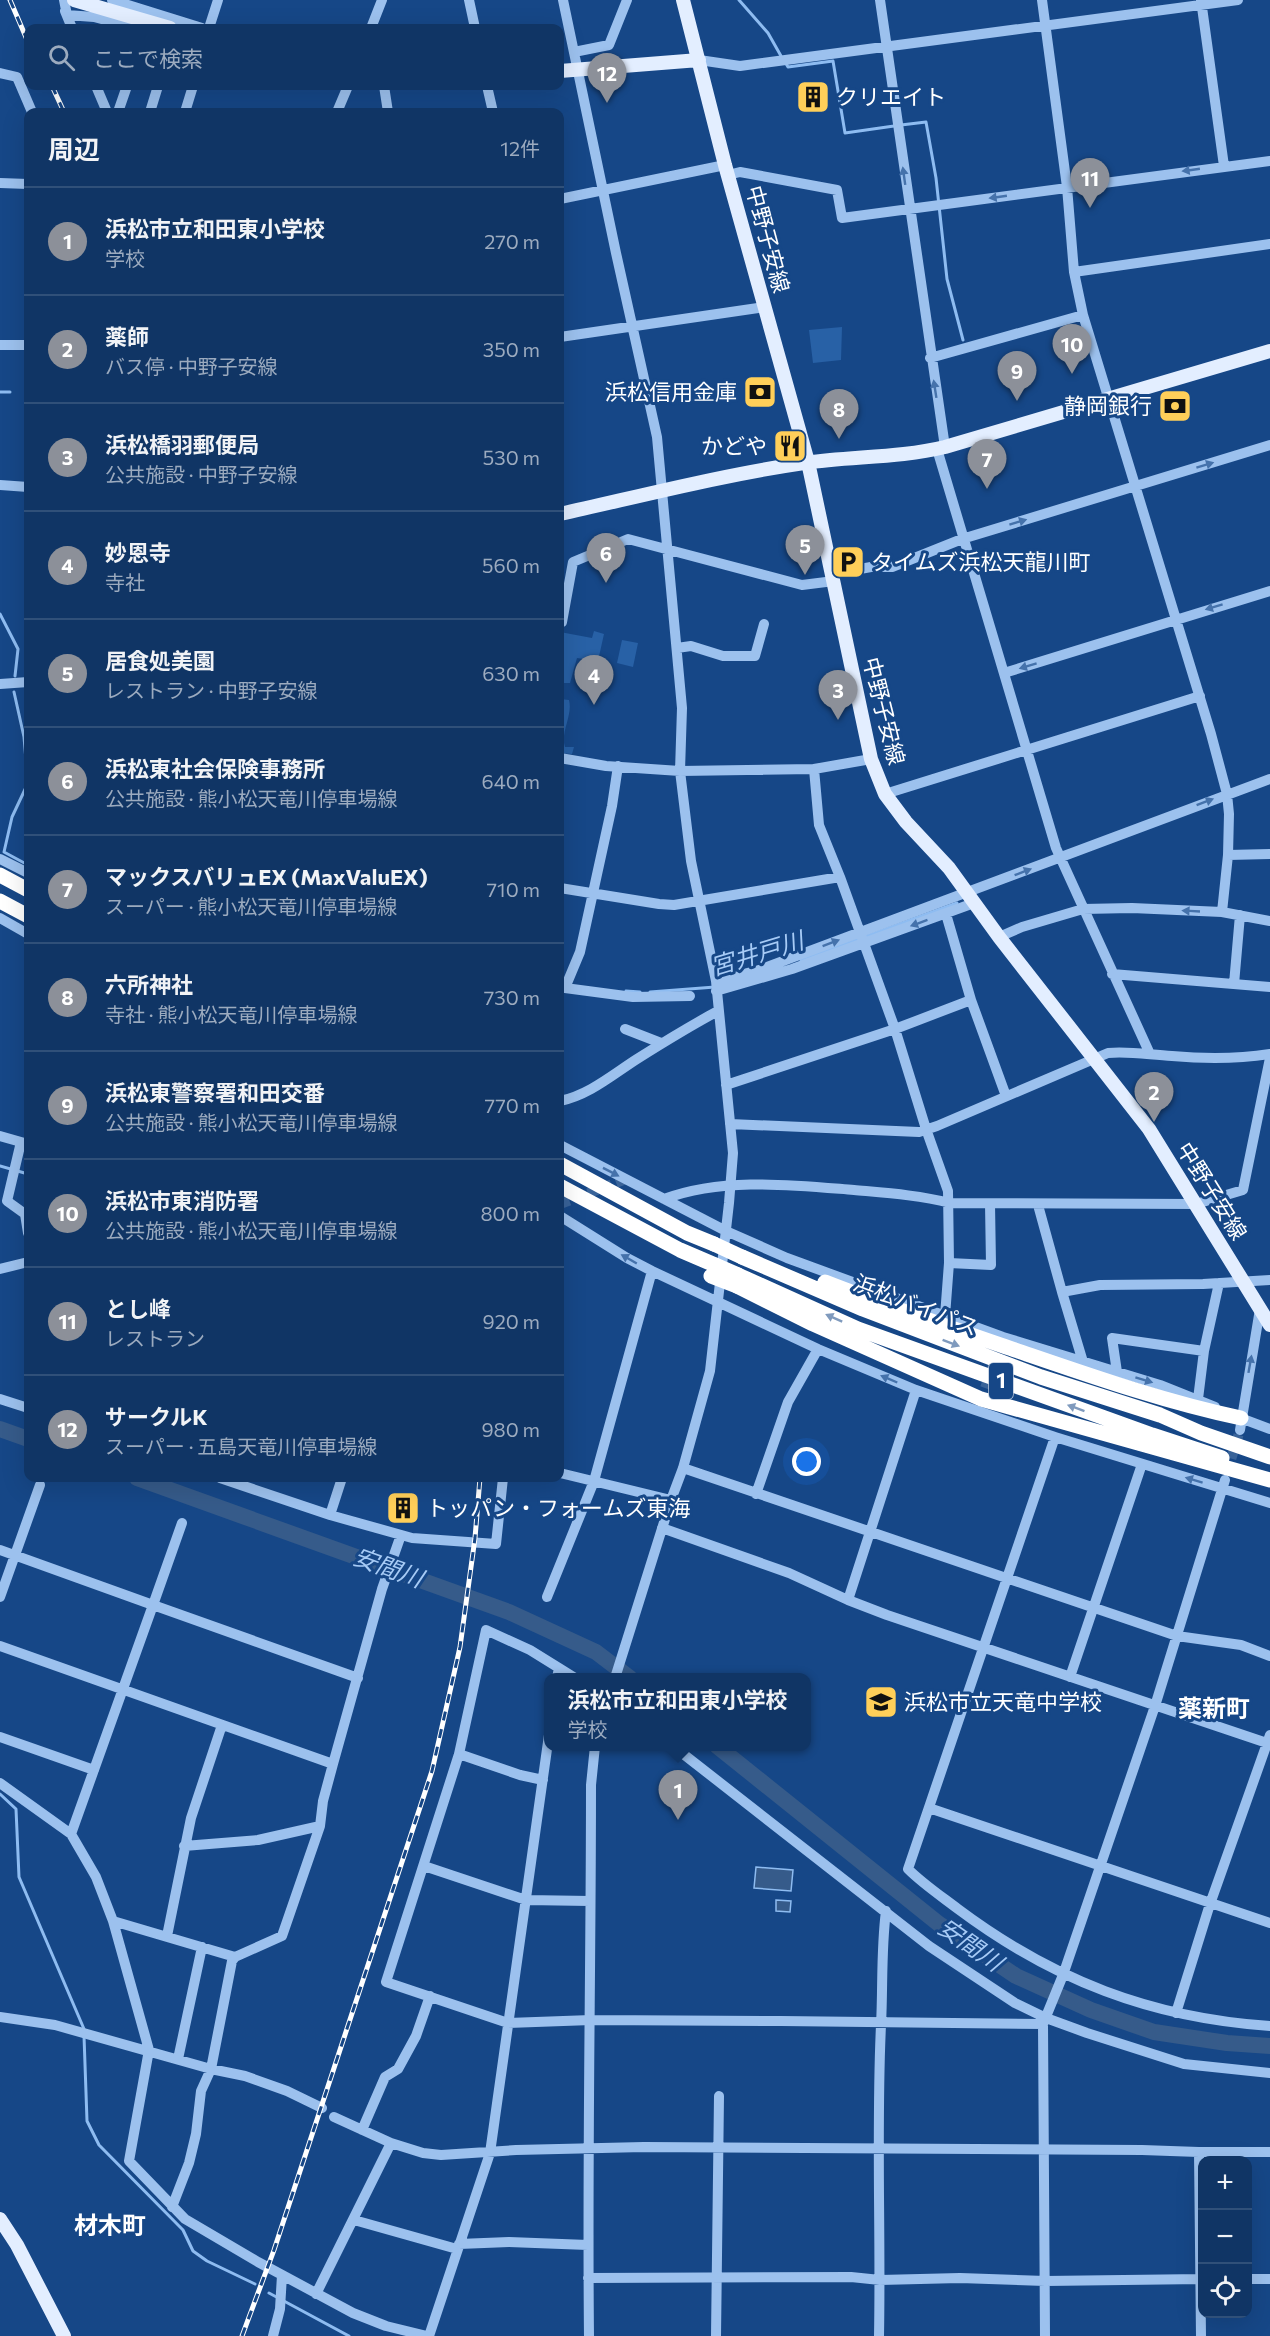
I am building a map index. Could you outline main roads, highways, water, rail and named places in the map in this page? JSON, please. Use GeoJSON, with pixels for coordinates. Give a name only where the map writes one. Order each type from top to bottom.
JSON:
{"type":"FeatureCollection","features":[{"type":"Feature","properties":{"kind":"highway"},"geometry":{"type":"LineString","coordinates":[[0,875],[24,888]]}},
{"type":"Feature","properties":{"kind":"highway"},"geometry":{"type":"LineString","coordinates":[[0,901],[24,914]]}},
{"type":"Feature","properties":{"kind":"highway"},"geometry":{"type":"LineString","coordinates":[[564,1166],[687,1233],[718,1238],[742,1253],[875,1302],[1240,1424]]}},
{"type":"Feature","properties":{"kind":"highway"},"geometry":{"type":"LineString","coordinates":[[564,1188],[680,1250],[713,1271],[737,1281]]}},
{"type":"Feature","properties":{"kind":"highway","name":"浜松バイパス"},"geometry":{"type":"LineString","coordinates":[[742,1253],[863,1310],[1041,1377],[1160,1415],[1201,1433],[1270,1457]]}},
{"type":"Feature","properties":{"kind":"highway","name":"浜松バイパス"},"geometry":{"type":"LineString","coordinates":[[737,1281],[858,1329],[1152,1435],[1270,1474]]}},
{"type":"Feature","properties":{"kind":"highway","name":"1"},"geometry":{"type":"LineString","coordinates":[[737,1281],[813,1324],[983,1393],[1017,1410],[1270,1480]]}},
{"type":"Feature","properties":{"kind":"highway","name":"1"},"geometry":{"type":"LineString","coordinates":[[1160,1415],[1270,1448]]}},
{"type":"Feature","properties":{"kind":"main road"},"geometry":{"type":"LineString","coordinates":[[74,0],[156,24]]}},
{"type":"Feature","properties":{"kind":"main road","name":"中野子安線"},"geometry":{"type":"LineString","coordinates":[[683,0],[727,170],[808,462],[871,759],[885,794],[971,898],[1149,1129],[1270,1325]]}},
{"type":"Feature","properties":{"kind":"main road"},"geometry":{"type":"LineString","coordinates":[[564,71],[699,60]]}},
{"type":"Feature","properties":{"kind":"main road"},"geometry":{"type":"LineString","coordinates":[[564,509],[663,491],[749,471],[808,462],[898,455],[941,448],[1270,351]]}},
{"type":"Feature","properties":{"kind":"main road"},"geometry":{"type":"LineString","coordinates":[[0,2218],[17,2245],[64,2336]]}},
{"type":"Feature","properties":{"kind":"waterway"},"geometry":{"type":"LineString","coordinates":[[739,0],[768,33],[781,56]]}},
{"type":"Feature","properties":{"kind":"waterway"},"geometry":{"type":"LineString","coordinates":[[785,62],[788,67],[833,61],[845,133],[894,126]]}},
{"type":"Feature","properties":{"kind":"waterway"},"geometry":{"type":"LineString","coordinates":[[901,125],[926,122],[936,178],[947,279],[963,340]]}},
{"type":"Feature","properties":{"kind":"waterway","name":"宮井戸川"},"geometry":{"type":"LineString","coordinates":[[0,392],[10,392]]}},
{"type":"Feature","properties":{"kind":"waterway","name":"宮井戸川"},"geometry":{"type":"LineString","coordinates":[[0,614],[18,649],[15,676]]}},
{"type":"Feature","properties":{"kind":"waterway","name":"宮井戸川"},"geometry":{"type":"LineString","coordinates":[[14,692],[24,737]]}},
{"type":"Feature","properties":{"kind":"waterway","name":"宮井戸川"},"geometry":{"type":"LineString","coordinates":[[24,792],[12,817],[4,852],[24,863]]}},
{"type":"Feature","properties":{"kind":"waterway","name":"宮井戸川"},"geometry":{"type":"LineString","coordinates":[[801,960],[957,903]]}},
{"type":"Feature","properties":{"kind":"waterway","name":"宮井戸川"},"geometry":{"type":"LineString","coordinates":[[650,992],[715,987]]}},
{"type":"Feature","properties":{"kind":"waterway","name":"宮井戸川"},"geometry":{"type":"LineString","coordinates":[[626,991],[640,992]]}},
{"type":"Feature","properties":{"kind":"waterway"},"geometry":{"type":"LineString","coordinates":[[0,1166],[24,1173]]}},
{"type":"Feature","properties":{"kind":"waterway","name":"安間川"},"geometry":{"type":"LineString","coordinates":[[0,1429],[24,1438]]}},
{"type":"Feature","properties":{"kind":"waterway","name":"安間川"},"geometry":{"type":"LineString","coordinates":[[148,1482],[509,1612],[596,1652],[623,1673]]}},
{"type":"Feature","properties":{"kind":"waterway","name":"安間川"},"geometry":{"type":"LineString","coordinates":[[723,1751],[939,1924],[1016,1976],[1091,2010],[1154,2032],[1227,2043],[1270,2046]]}},
{"type":"Feature","properties":{"kind":"waterway"},"geometry":{"type":"LineString","coordinates":[[0,1794],[16,1809],[19,1877],[84,2029]]}},
{"type":"Feature","properties":{"kind":"waterway"},"geometry":{"type":"LineString","coordinates":[[84,2036],[87,2121],[99,2145],[183,2230],[193,2251],[207,2261],[255,2284]]}},
{"type":"Feature","properties":{"kind":"waterway"},"geometry":{"type":"LineString","coordinates":[[269,2293],[349,2336]]}},
{"type":"Feature","properties":{"kind":"tunnel"},"geometry":{"type":"LineString","coordinates":[[564,1202],[626,1179]]}},
{"type":"Feature","properties":{"kind":"tunnel"},"geometry":{"type":"LineString","coordinates":[[985,1388],[997,1355]]}},
{"type":"Feature","properties":{"kind":"tunnel"},"geometry":{"type":"LineString","coordinates":[[1227,1473],[1240,1430]]}},
{"type":"Feature","properties":{"kind":"railway"},"geometry":{"type":"LineString","coordinates":[[10,0],[24,33]]}},
{"type":"Feature","properties":{"kind":"railway"},"geometry":{"type":"LineString","coordinates":[[54,90],[62,108]]}},
{"type":"Feature","properties":{"kind":"railway"},"geometry":{"type":"LineString","coordinates":[[242,2336],[274,2250],[432,1771],[460,1647],[475,1538],[480,1482]]}},
{"type":"Feature","properties":{"kind":"place","name":"クリエイト"},"geometry":{"type":"Point","coordinates":[813,97]}},
{"type":"Feature","properties":{"kind":"place","name":"サークルK"},"geometry":{"type":"Point","coordinates":[607,103]}},
{"type":"Feature","properties":{"kind":"place","name":"とし峰"},"geometry":{"type":"Point","coordinates":[1090,208]}},
{"type":"Feature","properties":{"kind":"place","name":"浜松市東消防署"},"geometry":{"type":"Point","coordinates":[1072,374]}},
{"type":"Feature","properties":{"kind":"place","name":"浜松信用金庫"},"geometry":{"type":"Point","coordinates":[760,392]}},
{"type":"Feature","properties":{"kind":"place","name":"浜松東警察署和田交番"},"geometry":{"type":"Point","coordinates":[1017,401]}},
{"type":"Feature","properties":{"kind":"place","name":"静岡銀行"},"geometry":{"type":"Point","coordinates":[1175,406]}},
{"type":"Feature","properties":{"kind":"place","name":"六所神社"},"geometry":{"type":"Point","coordinates":[839,439]}},
{"type":"Feature","properties":{"kind":"place","name":"かどや"},"geometry":{"type":"Point","coordinates":[790,446]}},
{"type":"Feature","properties":{"kind":"place","name":"マックスバリュEX (MaxValuEX)"},"geometry":{"type":"Point","coordinates":[987,489]}},
{"type":"Feature","properties":{"kind":"place","name":"タイムズ浜松天龍川町"},"geometry":{"type":"Point","coordinates":[848,562]}},
{"type":"Feature","properties":{"kind":"place","name":"居食処美園"},"geometry":{"type":"Point","coordinates":[805,575]}},
{"type":"Feature","properties":{"kind":"place","name":"浜松東社会保険事務所"},"geometry":{"type":"Point","coordinates":[606,583]}},
{"type":"Feature","properties":{"kind":"place","name":"妙恩寺"},"geometry":{"type":"Point","coordinates":[594,705]}},
{"type":"Feature","properties":{"kind":"place","name":"浜松橋羽郵便局"},"geometry":{"type":"Point","coordinates":[838,720]}},
{"type":"Feature","properties":{"kind":"place","name":"薬師"},"geometry":{"type":"Point","coordinates":[1154,1122]}},
{"type":"Feature","properties":{"kind":"place","name":"トッパン・フォームズ東海"},"geometry":{"type":"Point","coordinates":[403,1508]}},
{"type":"Feature","properties":{"kind":"place","name":"浜松市立天竜中学校"},"geometry":{"type":"Point","coordinates":[881,1702]}},
{"type":"Feature","properties":{"kind":"place","name":"浜松市立和田東小学校"},"geometry":{"type":"Point","coordinates":[678,1820]}},
{"type":"Feature","properties":{"kind":"district","name":"薬新町"},"geometry":{"type":"Point","coordinates":[1214,1709]}},
{"type":"Feature","properties":{"kind":"district","name":"材木町"},"geometry":{"type":"Point","coordinates":[110,2226]}}]}
